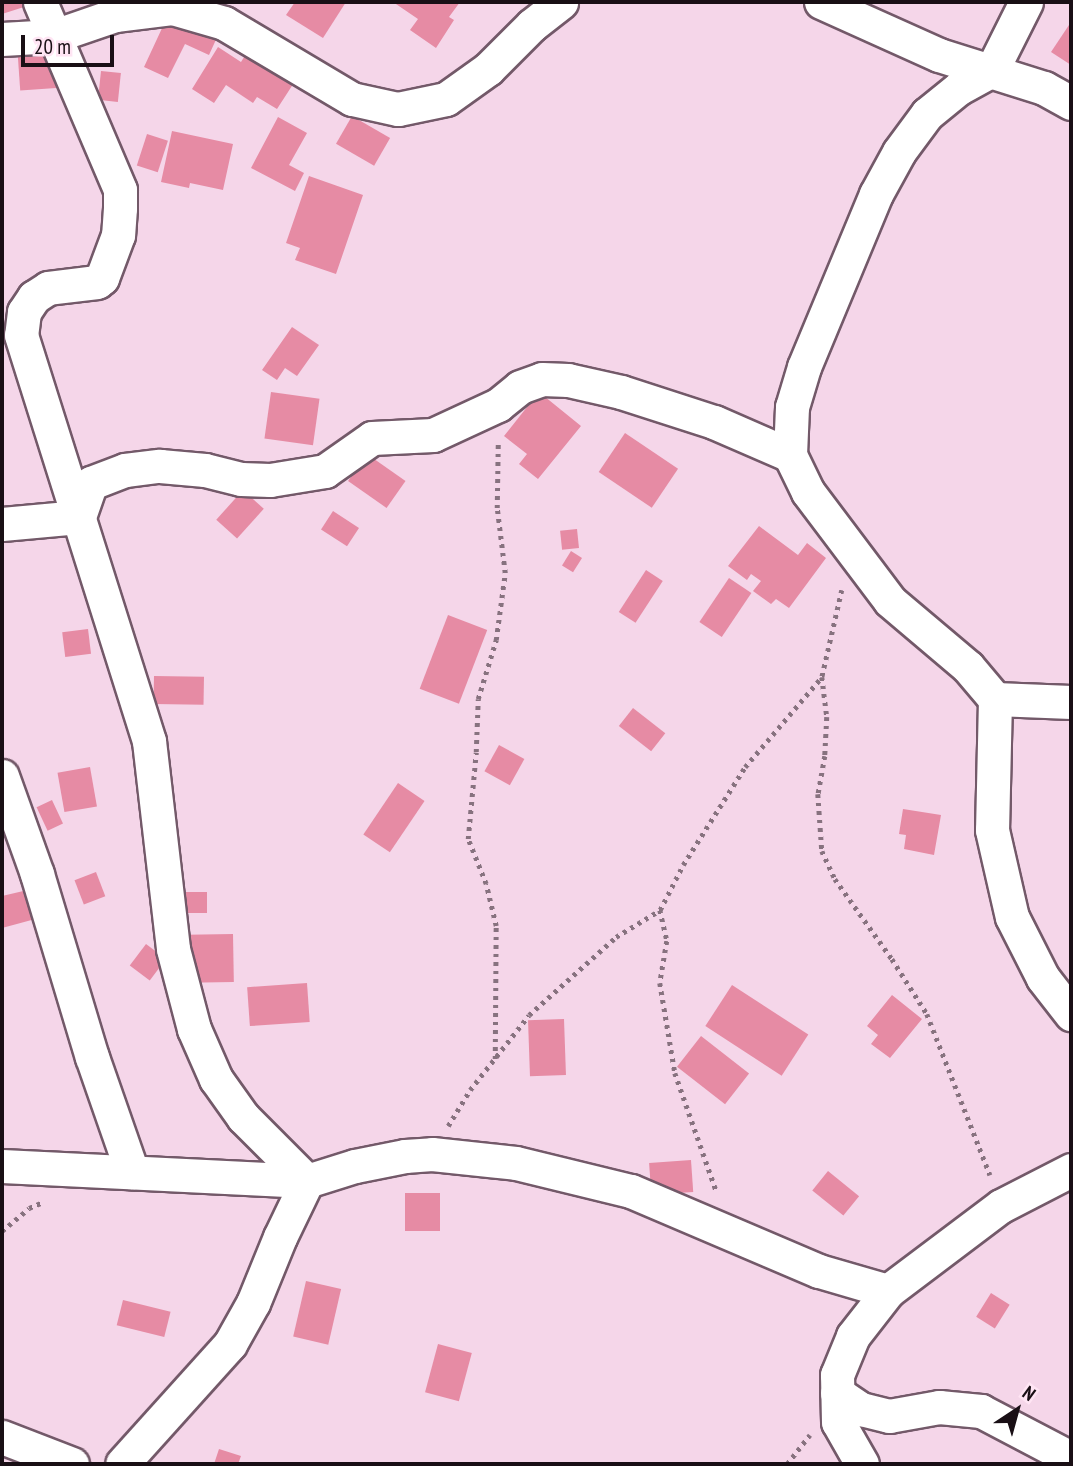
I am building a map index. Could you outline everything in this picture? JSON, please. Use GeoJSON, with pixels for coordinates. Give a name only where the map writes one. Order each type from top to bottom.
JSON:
{"type":"FeatureCollection","features":[{"type":"Feature","properties":{"kind":"street"},"geometry":{"type":"LineString","coordinates":[[40,2],[72,71],[120,190],[118,235],[102,278],[97,282],[48,288],[24,312],[21,335],[149,741],[173,949],[194,1029],[216,1079],[243,1117],[307,1181]]}},
{"type":"Feature","properties":{"kind":"street"},"geometry":{"type":"LineString","coordinates":[[2,39],[54,36],[115,15],[172,8],[224,23],[352,99],[398,109],[446,99],[488,69],[532,25],[561,2]]}},
{"type":"Feature","properties":{"kind":"street"},"geometry":{"type":"LineString","coordinates":[[821,2],[939,55],[1044,88],[1071,103]]}},
{"type":"Feature","properties":{"kind":"street"},"geometry":{"type":"LineString","coordinates":[[1026,2],[992,70],[959,89],[927,114],[899,152],[876,194],[804,367],[792,407],[790,455],[808,492],[890,601],[968,667],[995,699],[992,830],[1012,917],[1043,978],[1071,1014]]}},
{"type":"Feature","properties":{"kind":"street"},"geometry":{"type":"LineString","coordinates":[[79,517],[91,483],[125,470],[160,466],[205,470],[241,479],[270,480],[325,471],[372,438],[433,435],[498,405],[520,387],[542,379],[568,380],[621,392],[714,422],[790,455]]}},
{"type":"Feature","properties":{"kind":"street"},"geometry":{"type":"LineString","coordinates":[[2,524],[79,517]]}},
{"type":"Feature","properties":{"kind":"street"},"geometry":{"type":"LineString","coordinates":[[995,699],[1071,702]]}},
{"type":"Feature","properties":{"kind":"street"},"geometry":{"type":"LineString","coordinates":[[2,776],[37,874],[92,1056],[132,1172]]}},
{"type":"Feature","properties":{"kind":"street"},"geometry":{"type":"LineString","coordinates":[[2,1166],[307,1181],[355,1166],[432,1154],[516,1163],[631,1191],[727,1229],[819,1271],[888,1291]]}},
{"type":"Feature","properties":{"kind":"street"},"geometry":{"type":"LineString","coordinates":[[862,1464],[838,1422],[837,1375],[853,1336],[888,1291],[1001,1206],[1071,1170]]}},
{"type":"Feature","properties":{"kind":"street"},"geometry":{"type":"LineString","coordinates":[[122,1464],[230,1344],[253,1303],[307,1181]]}},
{"type":"Feature","properties":{"kind":"street"},"geometry":{"type":"LineString","coordinates":[[837,1393],[861,1409],[889,1416],[939,1407],[981,1411],[1071,1458]]}},
{"type":"Feature","properties":{"kind":"street"},"geometry":{"type":"LineString","coordinates":[[2,1437],[72,1464]]}},
{"type":"Feature","properties":{"kind":"path"},"geometry":{"type":"LineString","coordinates":[[495,1059],[496,926],[486,884],[468,839],[477,751],[478,699],[496,640],[505,573],[497,508],[498,405]]}},
{"type":"Feature","properties":{"kind":"path"},"geometry":{"type":"LineString","coordinates":[[848,548],[844,584],[822,677],[827,718],[825,756],[818,794],[822,851],[835,879],[927,1014],[964,1102],[1001,1206]]}},
{"type":"Feature","properties":{"kind":"path"},"geometry":{"type":"LineString","coordinates":[[432,1154],[470,1090],[528,1015],[615,937],[660,910],[683,865],[745,766],[822,677]]}},
{"type":"Feature","properties":{"kind":"path"},"geometry":{"type":"LineString","coordinates":[[660,910],[667,941],[666,961],[660,983],[676,1073],[705,1153],[727,1229]]}},
{"type":"Feature","properties":{"kind":"building"},"geometry":{"type":"Polygon","coordinates":[[[2,2],[23,2],[24,7],[2,14],[2,2]]]}},
{"type":"Feature","properties":{"kind":"building"},"geometry":{"type":"Polygon","coordinates":[[[295,2],[346,2],[323,38],[286,15],[295,2]]]}},
{"type":"Feature","properties":{"kind":"building"},"geometry":{"type":"Polygon","coordinates":[[[393,2],[460,2],[449,17],[454,20],[436,48],[410,30],[418,19],[393,2]]]}},
{"type":"Feature","properties":{"kind":"building"},"geometry":{"type":"Polygon","coordinates":[[[170,11],[219,33],[209,55],[185,44],[168,78],[144,67],[170,11]]]}},
{"type":"Feature","properties":{"kind":"building"},"geometry":{"type":"Polygon","coordinates":[[[1071,22],[1071,65],[1051,52],[1071,22]]]}},
{"type":"Feature","properties":{"kind":"building"},"geometry":{"type":"Polygon","coordinates":[[[53,43],[56,88],[20,90],[17,46],[53,43]]]}},
{"type":"Feature","properties":{"kind":"building"},"geometry":{"type":"Polygon","coordinates":[[[251,46],[299,75],[277,109],[257,97],[253,103],[226,85],[214,103],[192,89],[218,47],[241,62],[251,46]]]}},
{"type":"Feature","properties":{"kind":"building"},"geometry":{"type":"Polygon","coordinates":[[[101,71],[121,73],[118,102],[98,100],[101,71]]]}},
{"type":"Feature","properties":{"kind":"building"},"geometry":{"type":"Polygon","coordinates":[[[352,116],[390,138],[374,166],[336,144],[352,116]]]}},
{"type":"Feature","properties":{"kind":"building"},"geometry":{"type":"Polygon","coordinates":[[[278,117],[307,133],[289,165],[304,173],[295,191],[251,168],[278,117]]]}},
{"type":"Feature","properties":{"kind":"building"},"geometry":{"type":"Polygon","coordinates":[[[172,131],[233,144],[223,190],[190,183],[189,188],[161,182],[172,131]]]}},
{"type":"Feature","properties":{"kind":"building"},"geometry":{"type":"Polygon","coordinates":[[[147,134],[168,141],[158,172],[137,165],[147,134]]]}},
{"type":"Feature","properties":{"kind":"building"},"geometry":{"type":"Polygon","coordinates":[[[309,176],[363,195],[336,274],[295,260],[300,248],[286,243],[309,176]]]}},
{"type":"Feature","properties":{"kind":"building"},"geometry":{"type":"Polygon","coordinates":[[[292,327],[319,345],[297,376],[285,368],[277,380],[262,370],[292,327]]]}},
{"type":"Feature","properties":{"kind":"building"},"geometry":{"type":"Polygon","coordinates":[[[271,392],[320,399],[313,445],[264,439],[271,392]]]}},
{"type":"Feature","properties":{"kind":"building"},"geometry":{"type":"Polygon","coordinates":[[[539,392],[581,426],[538,479],[519,464],[527,454],[504,436],[539,392]]]}},
{"type":"Feature","properties":{"kind":"building"},"geometry":{"type":"Polygon","coordinates":[[[625,433],[678,469],[652,508],[599,472],[625,433]]]}},
{"type":"Feature","properties":{"kind":"building"},"geometry":{"type":"Polygon","coordinates":[[[367,454],[406,481],[387,508],[348,481],[367,454]]]}},
{"type":"Feature","properties":{"kind":"building"},"geometry":{"type":"Polygon","coordinates":[[[243,490],[264,509],[237,538],[216,520],[243,490]]]}},
{"type":"Feature","properties":{"kind":"building"},"geometry":{"type":"Polygon","coordinates":[[[333,511],[359,528],[347,546],[321,529],[333,511]]]}},
{"type":"Feature","properties":{"kind":"building"},"geometry":{"type":"Polygon","coordinates":[[[759,526],[798,555],[807,543],[826,558],[789,608],[776,599],[771,604],[753,591],[761,581],[751,574],[747,580],[728,566],[759,526]]]}},
{"type":"Feature","properties":{"kind":"building"},"geometry":{"type":"Polygon","coordinates":[[[577,529],[579,548],[562,550],[560,531],[577,529]]]}},
{"type":"Feature","properties":{"kind":"building"},"geometry":{"type":"Polygon","coordinates":[[[571,551],[582,558],[573,572],[562,565],[571,551]]]}},
{"type":"Feature","properties":{"kind":"building"},"geometry":{"type":"Polygon","coordinates":[[[646,570],[663,581],[636,623],[619,612],[646,570]]]}},
{"type":"Feature","properties":{"kind":"building"},"geometry":{"type":"Polygon","coordinates":[[[729,578],[751,593],[722,637],[699,622],[729,578]]]}},
{"type":"Feature","properties":{"kind":"building"},"geometry":{"type":"Polygon","coordinates":[[[448,615],[487,630],[459,704],[420,689],[448,615]]]}},
{"type":"Feature","properties":{"kind":"building"},"geometry":{"type":"Polygon","coordinates":[[[88,629],[91,654],[65,657],[62,632],[88,629]]]}},
{"type":"Feature","properties":{"kind":"building"},"geometry":{"type":"Polygon","coordinates":[[[154,676],[204,677],[204,705],[154,704],[154,676]]]}},
{"type":"Feature","properties":{"kind":"building"},"geometry":{"type":"Polygon","coordinates":[[[633,708],[665,733],[651,751],[619,726],[633,708]]]}},
{"type":"Feature","properties":{"kind":"building"},"geometry":{"type":"Polygon","coordinates":[[[499,745],[524,759],[510,785],[484,771],[499,745]]]}},
{"type":"Feature","properties":{"kind":"building"},"geometry":{"type":"Polygon","coordinates":[[[90,767],[97,806],[64,812],[58,773],[90,767]]]}},
{"type":"Feature","properties":{"kind":"building"},"geometry":{"type":"Polygon","coordinates":[[[398,783],[425,801],[390,852],[363,834],[398,783]]]}},
{"type":"Feature","properties":{"kind":"building"},"geometry":{"type":"Polygon","coordinates":[[[52,800],[63,824],[48,831],[37,807],[52,800]]]}},
{"type":"Feature","properties":{"kind":"building"},"geometry":{"type":"Polygon","coordinates":[[[903,809],[941,815],[934,855],[904,849],[906,835],[899,834],[903,809]]]}},
{"type":"Feature","properties":{"kind":"building"},"geometry":{"type":"Polygon","coordinates":[[[96,872],[105,896],[84,905],[75,880],[96,872]]]}},
{"type":"Feature","properties":{"kind":"building"},"geometry":{"type":"Polygon","coordinates":[[[32,889],[39,918],[2,928],[2,896],[32,889]]]}},
{"type":"Feature","properties":{"kind":"building"},"geometry":{"type":"Polygon","coordinates":[[[186,892],[207,892],[207,913],[186,913],[186,892]]]}},
{"type":"Feature","properties":{"kind":"building"},"geometry":{"type":"Polygon","coordinates":[[[233,934],[234,982],[188,983],[187,935],[233,934]]]}},
{"type":"Feature","properties":{"kind":"building"},"geometry":{"type":"Polygon","coordinates":[[[146,944],[166,959],[150,981],[130,966],[146,944]]]}},
{"type":"Feature","properties":{"kind":"building"},"geometry":{"type":"Polygon","coordinates":[[[307,983],[310,1022],[250,1026],[247,987],[307,983]]]}},
{"type":"Feature","properties":{"kind":"building"},"geometry":{"type":"Polygon","coordinates":[[[732,985],[808,1035],[782,1076],[705,1026],[732,985]]]}},
{"type":"Feature","properties":{"kind":"building"},"geometry":{"type":"Polygon","coordinates":[[[892,995],[922,1019],[890,1058],[871,1044],[878,1035],[867,1026],[892,995]]]}},
{"type":"Feature","properties":{"kind":"building"},"geometry":{"type":"Polygon","coordinates":[[[564,1019],[566,1075],[530,1076],[528,1020],[564,1019]]]}},
{"type":"Feature","properties":{"kind":"building"},"geometry":{"type":"Polygon","coordinates":[[[701,1036],[749,1074],[725,1104],[677,1067],[701,1036]]]}},
{"type":"Feature","properties":{"kind":"building"},"geometry":{"type":"Polygon","coordinates":[[[691,1160],[693,1192],[651,1195],[649,1163],[691,1160]]]}},
{"type":"Feature","properties":{"kind":"building"},"geometry":{"type":"Polygon","coordinates":[[[828,1171],[859,1196],[843,1216],[812,1190],[828,1171]]]}},
{"type":"Feature","properties":{"kind":"building"},"geometry":{"type":"Polygon","coordinates":[[[405,1193],[440,1193],[440,1231],[405,1231],[405,1193]]]}},
{"type":"Feature","properties":{"kind":"building"},"geometry":{"type":"Polygon","coordinates":[[[306,1281],[341,1289],[328,1345],[293,1337],[306,1281]]]}},
{"type":"Feature","properties":{"kind":"building"},"geometry":{"type":"Polygon","coordinates":[[[991,1293],[1010,1305],[995,1328],[976,1317],[991,1293]]]}},
{"type":"Feature","properties":{"kind":"building"},"geometry":{"type":"Polygon","coordinates":[[[123,1300],[171,1312],[164,1337],[117,1325],[123,1300]]]}},
{"type":"Feature","properties":{"kind":"building"},"geometry":{"type":"Polygon","coordinates":[[[438,1344],[472,1353],[459,1401],[425,1392],[438,1344]]]}},
{"type":"Feature","properties":{"kind":"building"},"geometry":{"type":"Polygon","coordinates":[[[219,1449],[241,1456],[238,1464],[214,1464],[219,1449]]]}}]}
